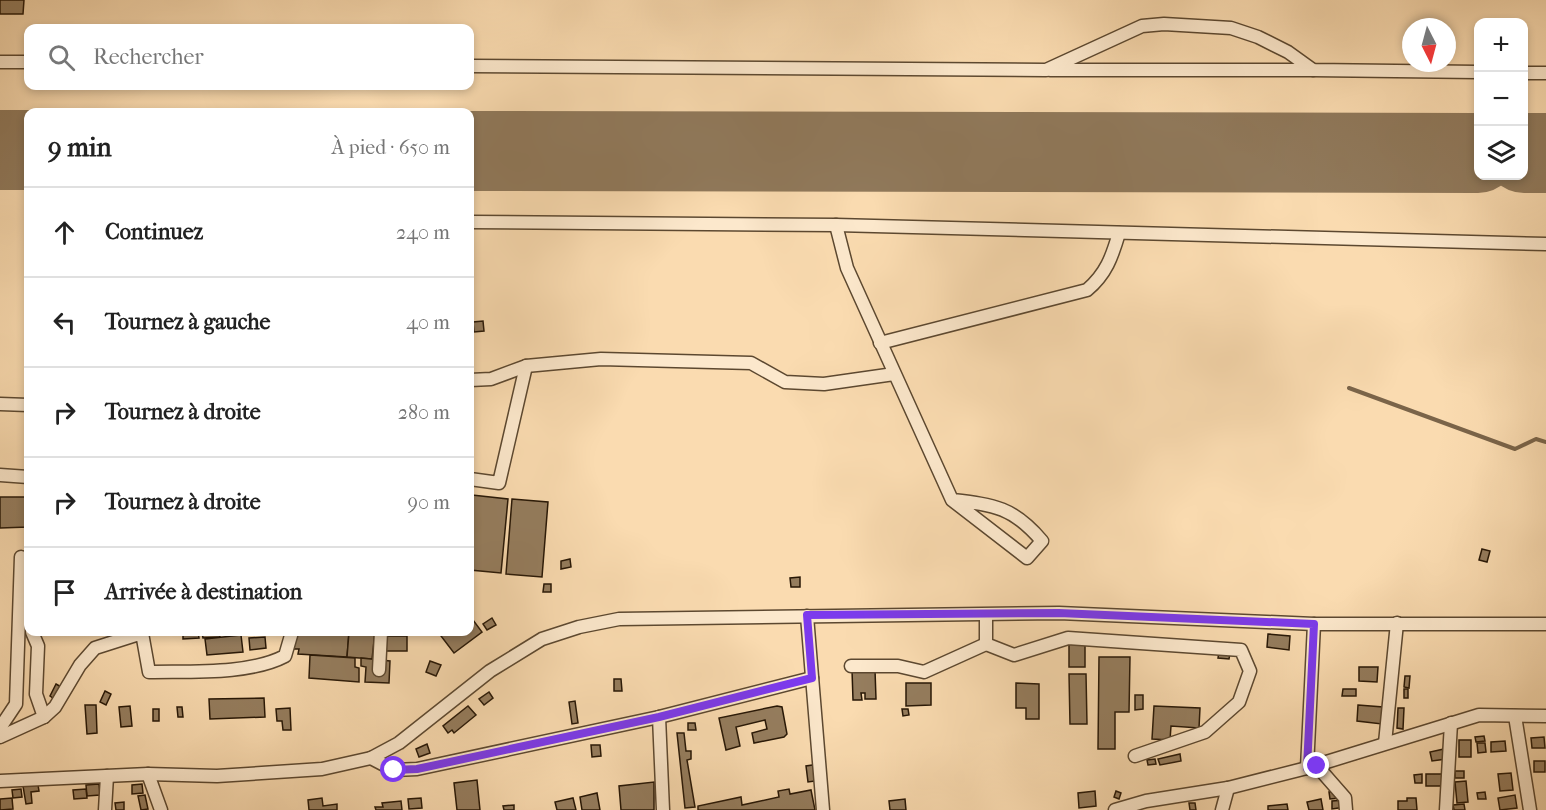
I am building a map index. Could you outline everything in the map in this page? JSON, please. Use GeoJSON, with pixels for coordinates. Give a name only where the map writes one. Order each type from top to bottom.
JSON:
{"type":"FeatureCollection","features":[{"type":"Feature","properties":{"kind":"street"},"geometry":{"type":"LineString","coordinates":[[1046,70],[1142,26],[1164,24],[1230,28],[1258,37],[1288,52],[1313,70]]}},
{"type":"Feature","properties":{"kind":"street"},"geometry":{"type":"LineString","coordinates":[[0,62],[24,62]]}},
{"type":"Feature","properties":{"kind":"street"},"geometry":{"type":"LineString","coordinates":[[474,66],[1474,72]]}},
{"type":"Feature","properties":{"kind":"street"},"geometry":{"type":"LineString","coordinates":[[1528,73],[1546,73]]}},
{"type":"Feature","properties":{"kind":"street"},"geometry":{"type":"LineString","coordinates":[[474,222],[837,225],[1546,244]]}},
{"type":"Feature","properties":{"kind":"street"},"geometry":{"type":"LineString","coordinates":[[837,225],[844,260],[952,501],[1027,558],[1042,542],[1026,522],[993,505],[952,501]]}},
{"type":"Feature","properties":{"kind":"street"},"geometry":{"type":"LineString","coordinates":[[880,343],[1087,290],[1101,278],[1112,259],[1119,233]]}},
{"type":"Feature","properties":{"kind":"street"},"geometry":{"type":"LineString","coordinates":[[474,380],[491,379],[526,366],[601,359],[751,363],[785,382],[824,384],[894,374]]}},
{"type":"Feature","properties":{"kind":"street"},"geometry":{"type":"LineString","coordinates":[[474,480],[499,483],[526,366]]}},
{"type":"Feature","properties":{"kind":"street"},"geometry":{"type":"LineString","coordinates":[[0,404],[24,405]]}},
{"type":"Feature","properties":{"kind":"street"},"geometry":{"type":"LineString","coordinates":[[0,475],[24,477]]}},
{"type":"Feature","properties":{"kind":"street"},"geometry":{"type":"LineString","coordinates":[[0,728],[16,704],[21,557]]}},
{"type":"Feature","properties":{"kind":"street"},"geometry":{"type":"LineString","coordinates":[[0,781],[148,774],[217,776],[252,774],[322,769],[371,758],[399,743],[490,671],[542,639],[579,627],[619,619],[807,615],[986,616],[1059,613],[1314,624],[1546,624]]}},
{"type":"Feature","properties":{"kind":"street"},"geometry":{"type":"LineString","coordinates":[[807,615],[823,810]]}},
{"type":"Feature","properties":{"kind":"street"},"geometry":{"type":"LineString","coordinates":[[986,616],[986,644]]}},
{"type":"Feature","properties":{"kind":"street"},"geometry":{"type":"LineString","coordinates":[[19,617],[24,623]]}},
{"type":"Feature","properties":{"kind":"street"},"geometry":{"type":"LineString","coordinates":[[1385,743],[1397,623]]}},
{"type":"Feature","properties":{"kind":"street"},"geometry":{"type":"LineString","coordinates":[[1314,624],[1312,767],[1346,798],[1346,810]]}},
{"type":"Feature","properties":{"kind":"street"},"geometry":{"type":"LineString","coordinates":[[34,636],[38,646],[36,694],[44,717]]}},
{"type":"Feature","properties":{"kind":"street"},"geometry":{"type":"LineString","coordinates":[[0,737],[44,717],[55,707],[80,665],[95,648],[133,636]]}},
{"type":"Feature","properties":{"kind":"street"},"geometry":{"type":"LineString","coordinates":[[143,636],[149,672],[237,668],[272,663],[285,656],[291,636]]}},
{"type":"Feature","properties":{"kind":"street"},"geometry":{"type":"LineString","coordinates":[[379,670],[381,636]]}},
{"type":"Feature","properties":{"kind":"street"},"geometry":{"type":"LineString","coordinates":[[851,666],[898,666],[924,672],[986,644],[1014,655],[1068,638],[1241,650],[1250,671],[1239,702],[1205,732],[1135,756]]}},
{"type":"Feature","properties":{"kind":"street"},"geometry":{"type":"LineString","coordinates":[[371,758],[394,770],[417,769],[659,717],[812,678]]}},
{"type":"Feature","properties":{"kind":"street"},"geometry":{"type":"LineString","coordinates":[[1115,810],[1146,801],[1228,788],[1312,767],[1479,715],[1546,716]]}},
{"type":"Feature","properties":{"kind":"street"},"geometry":{"type":"LineString","coordinates":[[659,717],[663,810]]}},
{"type":"Feature","properties":{"kind":"street"},"geometry":{"type":"LineString","coordinates":[[1515,717],[1530,810]]}},
{"type":"Feature","properties":{"kind":"street"},"geometry":{"type":"LineString","coordinates":[[1446,810],[1451,723]]}},
{"type":"Feature","properties":{"kind":"street"},"geometry":{"type":"LineString","coordinates":[[148,774],[161,810]]}},
{"type":"Feature","properties":{"kind":"street"},"geometry":{"type":"LineString","coordinates":[[105,810],[107,776]]}},
{"type":"Feature","properties":{"kind":"street"},"geometry":{"type":"LineString","coordinates":[[1222,810],[1228,788]]}},
{"type":"Feature","properties":{"kind":"building"},"geometry":{"type":"Polygon","coordinates":[[[0,0],[24,0],[23,14],[0,14],[0,0]]]}},
{"type":"Feature","properties":{"kind":"building"},"geometry":{"type":"Polygon","coordinates":[[[483,321],[484,331],[474,332],[474,322],[483,321]]]}},
{"type":"Feature","properties":{"kind":"building"},"geometry":{"type":"Polygon","coordinates":[[[474,495],[508,499],[501,573],[474,570],[474,495]]]}},
{"type":"Feature","properties":{"kind":"building"},"geometry":{"type":"Polygon","coordinates":[[[0,497],[24,497],[24,527],[0,528],[0,497]]]}},
{"type":"Feature","properties":{"kind":"building"},"geometry":{"type":"Polygon","coordinates":[[[512,499],[548,502],[542,577],[506,574],[512,499]]]}},
{"type":"Feature","properties":{"kind":"building"},"geometry":{"type":"Polygon","coordinates":[[[1482,549],[1490,551],[1487,562],[1479,560],[1482,549]]]}},
{"type":"Feature","properties":{"kind":"building"},"geometry":{"type":"Polygon","coordinates":[[[570,559],[571,567],[561,569],[561,561],[570,559]]]}},
{"type":"Feature","properties":{"kind":"building"},"geometry":{"type":"Polygon","coordinates":[[[800,577],[800,587],[791,587],[790,578],[800,577]]]}},
{"type":"Feature","properties":{"kind":"building"},"geometry":{"type":"Polygon","coordinates":[[[544,584],[551,584],[551,592],[543,592],[544,584]]]}},
{"type":"Feature","properties":{"kind":"building"},"geometry":{"type":"Polygon","coordinates":[[[492,618],[496,625],[487,630],[483,624],[492,618]]]}},
{"type":"Feature","properties":{"kind":"building"},"geometry":{"type":"Polygon","coordinates":[[[474,621],[482,632],[454,653],[441,636],[474,636],[474,621]]]}},
{"type":"Feature","properties":{"kind":"building"},"geometry":{"type":"Polygon","coordinates":[[[1268,634],[1290,636],[1289,650],[1267,647],[1268,634]]]}},
{"type":"Feature","properties":{"kind":"building"},"geometry":{"type":"Polygon","coordinates":[[[183,636],[199,636],[199,638],[183,639],[183,636]]]}},
{"type":"Feature","properties":{"kind":"building"},"geometry":{"type":"Polygon","coordinates":[[[203,636],[220,637],[203,638],[203,636]]]}},
{"type":"Feature","properties":{"kind":"building"},"geometry":{"type":"Polygon","coordinates":[[[241,636],[243,652],[207,655],[205,639],[241,636]]]}},
{"type":"Feature","properties":{"kind":"building"},"geometry":{"type":"Polygon","coordinates":[[[349,636],[347,657],[298,654],[299,649],[294,649],[295,637],[349,636]]]}},
{"type":"Feature","properties":{"kind":"building"},"geometry":{"type":"Polygon","coordinates":[[[349,636],[375,636],[372,659],[347,657],[349,636]]]}},
{"type":"Feature","properties":{"kind":"building"},"geometry":{"type":"Polygon","coordinates":[[[385,636],[407,636],[407,651],[385,651],[385,636]]]}},
{"type":"Feature","properties":{"kind":"building"},"geometry":{"type":"Polygon","coordinates":[[[265,637],[266,648],[250,650],[249,638],[265,637]]]}},
{"type":"Feature","properties":{"kind":"building"},"geometry":{"type":"Polygon","coordinates":[[[1069,643],[1085,643],[1085,667],[1069,667],[1069,643]]]}},
{"type":"Feature","properties":{"kind":"building"},"geometry":{"type":"Polygon","coordinates":[[[1219,652],[1230,653],[1229,659],[1218,658],[1219,652]]]}},
{"type":"Feature","properties":{"kind":"building"},"geometry":{"type":"Polygon","coordinates":[[[310,655],[355,658],[355,667],[359,668],[359,682],[309,678],[310,655]]]}},
{"type":"Feature","properties":{"kind":"building"},"geometry":{"type":"Polygon","coordinates":[[[1099,657],[1130,657],[1129,712],[1115,712],[1115,749],[1098,749],[1099,657]]]}},
{"type":"Feature","properties":{"kind":"building"},"geometry":{"type":"Polygon","coordinates":[[[361,658],[390,661],[389,683],[365,682],[366,667],[361,666],[361,658]]]}},
{"type":"Feature","properties":{"kind":"building"},"geometry":{"type":"Polygon","coordinates":[[[430,661],[441,665],[436,676],[426,672],[430,661]]]}},
{"type":"Feature","properties":{"kind":"building"},"geometry":{"type":"Polygon","coordinates":[[[1359,667],[1378,667],[1377,682],[1359,681],[1359,667]]]}},
{"type":"Feature","properties":{"kind":"building"},"geometry":{"type":"Polygon","coordinates":[[[852,670],[875,670],[876,699],[865,699],[865,693],[861,693],[862,700],[853,700],[852,670]]]}},
{"type":"Feature","properties":{"kind":"building"},"geometry":{"type":"Polygon","coordinates":[[[1069,674],[1086,674],[1087,724],[1070,724],[1069,674]]]}},
{"type":"Feature","properties":{"kind":"building"},"geometry":{"type":"Polygon","coordinates":[[[1405,676],[1410,676],[1409,688],[1404,687],[1405,676]]]}},
{"type":"Feature","properties":{"kind":"building"},"geometry":{"type":"Polygon","coordinates":[[[614,679],[621,679],[622,691],[614,691],[614,679]]]}},
{"type":"Feature","properties":{"kind":"building"},"geometry":{"type":"Polygon","coordinates":[[[906,683],[931,683],[931,705],[906,706],[906,683]]]}},
{"type":"Feature","properties":{"kind":"building"},"geometry":{"type":"Polygon","coordinates":[[[1016,683],[1039,684],[1039,719],[1026,719],[1026,708],[1016,708],[1016,683]]]}},
{"type":"Feature","properties":{"kind":"building"},"geometry":{"type":"Polygon","coordinates":[[[56,684],[63,688],[56,700],[50,696],[56,684]]]}},
{"type":"Feature","properties":{"kind":"building"},"geometry":{"type":"Polygon","coordinates":[[[1343,689],[1356,689],[1356,696],[1342,696],[1343,689]]]}},
{"type":"Feature","properties":{"kind":"building"},"geometry":{"type":"Polygon","coordinates":[[[1404,689],[1408,689],[1408,698],[1404,698],[1404,689]]]}},
{"type":"Feature","properties":{"kind":"building"},"geometry":{"type":"Polygon","coordinates":[[[105,691],[111,694],[106,705],[100,702],[105,691]]]}},
{"type":"Feature","properties":{"kind":"building"},"geometry":{"type":"Polygon","coordinates":[[[489,692],[493,698],[484,705],[479,699],[489,692]]]}},
{"type":"Feature","properties":{"kind":"building"},"geometry":{"type":"Polygon","coordinates":[[[1135,695],[1143,695],[1143,709],[1135,710],[1135,695]]]}},
{"type":"Feature","properties":{"kind":"building"},"geometry":{"type":"Polygon","coordinates":[[[264,698],[265,717],[210,719],[209,699],[264,698]]]}},
{"type":"Feature","properties":{"kind":"building"},"geometry":{"type":"Polygon","coordinates":[[[575,701],[578,723],[572,724],[569,702],[575,701]]]}},
{"type":"Feature","properties":{"kind":"building"},"geometry":{"type":"Polygon","coordinates":[[[85,705],[96,705],[97,733],[87,734],[85,705]]]}},
{"type":"Feature","properties":{"kind":"building"},"geometry":{"type":"Polygon","coordinates":[[[1358,705],[1383,707],[1382,724],[1357,721],[1358,705]]]}},
{"type":"Feature","properties":{"kind":"building"},"geometry":{"type":"Polygon","coordinates":[[[130,706],[132,726],[121,727],[119,707],[130,706]]]}},
{"type":"Feature","properties":{"kind":"building"},"geometry":{"type":"Polygon","coordinates":[[[468,706],[476,715],[454,733],[452,730],[448,733],[443,726],[468,706]]]}},
{"type":"Feature","properties":{"kind":"building"},"geometry":{"type":"Polygon","coordinates":[[[777,706],[782,707],[787,734],[784,737],[754,743],[752,733],[767,729],[765,720],[736,727],[740,746],[726,750],[719,718],[777,706]]]}},
{"type":"Feature","properties":{"kind":"building"},"geometry":{"type":"Polygon","coordinates":[[[1154,706],[1200,708],[1199,728],[1171,726],[1170,740],[1152,739],[1154,706]]]}},
{"type":"Feature","properties":{"kind":"building"},"geometry":{"type":"Polygon","coordinates":[[[177,707],[182,707],[183,717],[178,717],[177,707]]]}},
{"type":"Feature","properties":{"kind":"building"},"geometry":{"type":"Polygon","coordinates":[[[290,708],[291,730],[283,730],[282,721],[277,721],[276,709],[290,708]]]}},
{"type":"Feature","properties":{"kind":"building"},"geometry":{"type":"Polygon","coordinates":[[[1398,708],[1404,708],[1403,729],[1397,728],[1398,708]]]}},
{"type":"Feature","properties":{"kind":"building"},"geometry":{"type":"Polygon","coordinates":[[[153,709],[159,709],[159,721],[153,721],[153,709]]]}},
{"type":"Feature","properties":{"kind":"building"},"geometry":{"type":"Polygon","coordinates":[[[902,709],[908,709],[909,715],[903,716],[902,709]]]}},
{"type":"Feature","properties":{"kind":"building"},"geometry":{"type":"Polygon","coordinates":[[[688,723],[695,723],[696,730],[688,730],[688,723]]]}},
{"type":"Feature","properties":{"kind":"building"},"geometry":{"type":"Polygon","coordinates":[[[677,733],[684,733],[686,751],[691,751],[691,759],[687,760],[695,807],[685,808],[677,733]]]}},
{"type":"Feature","properties":{"kind":"building"},"geometry":{"type":"Polygon","coordinates":[[[1484,736],[1485,741],[1476,742],[1475,737],[1484,736]]]}},
{"type":"Feature","properties":{"kind":"building"},"geometry":{"type":"Polygon","coordinates":[[[1544,737],[1545,748],[1532,748],[1531,738],[1544,737]]]}},
{"type":"Feature","properties":{"kind":"building"},"geometry":{"type":"Polygon","coordinates":[[[1459,740],[1471,740],[1471,757],[1459,757],[1459,740]]]}},
{"type":"Feature","properties":{"kind":"building"},"geometry":{"type":"Polygon","coordinates":[[[1505,741],[1506,751],[1491,752],[1491,742],[1505,741]]]}},
{"type":"Feature","properties":{"kind":"building"},"geometry":{"type":"Polygon","coordinates":[[[1477,743],[1485,743],[1486,752],[1478,753],[1477,743]]]}},
{"type":"Feature","properties":{"kind":"building"},"geometry":{"type":"Polygon","coordinates":[[[427,744],[430,753],[419,757],[416,749],[427,744]]]}},
{"type":"Feature","properties":{"kind":"building"},"geometry":{"type":"Polygon","coordinates":[[[591,745],[600,745],[601,756],[592,757],[591,745]]]}},
{"type":"Feature","properties":{"kind":"building"},"geometry":{"type":"Polygon","coordinates":[[[1444,749],[1446,759],[1432,761],[1430,752],[1444,749]]]}},
{"type":"Feature","properties":{"kind":"building"},"geometry":{"type":"Polygon","coordinates":[[[1180,754],[1181,761],[1160,765],[1158,759],[1180,754]]]}},
{"type":"Feature","properties":{"kind":"building"},"geometry":{"type":"Polygon","coordinates":[[[1155,759],[1156,764],[1148,765],[1147,760],[1155,759]]]}},
{"type":"Feature","properties":{"kind":"building"},"geometry":{"type":"Polygon","coordinates":[[[1534,761],[1545,761],[1545,772],[1534,772],[1534,761]]]}},
{"type":"Feature","properties":{"kind":"building"},"geometry":{"type":"Polygon","coordinates":[[[819,764],[822,780],[808,782],[806,766],[819,764]]]}},
{"type":"Feature","properties":{"kind":"building"},"geometry":{"type":"Polygon","coordinates":[[[1455,771],[1464,771],[1464,778],[1455,778],[1455,771]]]}},
{"type":"Feature","properties":{"kind":"building"},"geometry":{"type":"Polygon","coordinates":[[[1511,773],[1513,790],[1500,791],[1498,774],[1511,773]]]}},
{"type":"Feature","properties":{"kind":"building"},"geometry":{"type":"Polygon","coordinates":[[[1422,774],[1422,783],[1415,783],[1414,775],[1422,774]]]}},
{"type":"Feature","properties":{"kind":"building"},"geometry":{"type":"Polygon","coordinates":[[[1426,774],[1446,774],[1446,786],[1426,786],[1426,774]]]}},
{"type":"Feature","properties":{"kind":"building"},"geometry":{"type":"Polygon","coordinates":[[[477,780],[480,810],[457,810],[454,783],[477,780]]]}},
{"type":"Feature","properties":{"kind":"building"},"geometry":{"type":"Polygon","coordinates":[[[1466,781],[1468,802],[1457,803],[1455,782],[1466,781]]]}},
{"type":"Feature","properties":{"kind":"building"},"geometry":{"type":"Polygon","coordinates":[[[654,782],[654,810],[621,810],[619,786],[654,782]]]}},
{"type":"Feature","properties":{"kind":"building"},"geometry":{"type":"Polygon","coordinates":[[[99,784],[100,795],[87,796],[86,785],[99,784]]]}},
{"type":"Feature","properties":{"kind":"building"},"geometry":{"type":"Polygon","coordinates":[[[142,784],[143,793],[132,794],[132,785],[142,784]]]}},
{"type":"Feature","properties":{"kind":"building"},"geometry":{"type":"Polygon","coordinates":[[[38,785],[39,791],[31,792],[32,803],[26,804],[23,786],[38,785]]]}},
{"type":"Feature","properties":{"kind":"building"},"geometry":{"type":"Polygon","coordinates":[[[21,789],[22,797],[13,798],[12,790],[21,789]]]}},
{"type":"Feature","properties":{"kind":"building"},"geometry":{"type":"Polygon","coordinates":[[[86,789],[87,798],[74,799],[73,790],[86,789]]]}},
{"type":"Feature","properties":{"kind":"building"},"geometry":{"type":"Polygon","coordinates":[[[789,789],[790,794],[811,790],[815,810],[698,810],[698,806],[741,797],[742,805],[779,797],[778,791],[789,789]]]}},
{"type":"Feature","properties":{"kind":"building"},"geometry":{"type":"Polygon","coordinates":[[[1095,791],[1096,806],[1079,808],[1078,793],[1095,791]]]}},
{"type":"Feature","properties":{"kind":"building"},"geometry":{"type":"Polygon","coordinates":[[[1116,791],[1121,793],[1119,799],[1114,797],[1116,791]]]}},
{"type":"Feature","properties":{"kind":"building"},"geometry":{"type":"Polygon","coordinates":[[[1339,791],[1340,798],[1330,799],[1329,792],[1339,791]]]}},
{"type":"Feature","properties":{"kind":"building"},"geometry":{"type":"Polygon","coordinates":[[[1485,792],[1486,799],[1478,799],[1477,793],[1485,792]]]}},
{"type":"Feature","properties":{"kind":"building"},"geometry":{"type":"Polygon","coordinates":[[[597,793],[600,810],[582,810],[580,797],[597,793]]]}},
{"type":"Feature","properties":{"kind":"building"},"geometry":{"type":"Polygon","coordinates":[[[145,795],[148,809],[141,810],[138,796],[145,795]]]}},
{"type":"Feature","properties":{"kind":"building"},"geometry":{"type":"Polygon","coordinates":[[[1515,795],[1517,808],[1500,810],[1498,798],[1515,795]]]}},
{"type":"Feature","properties":{"kind":"building"},"geometry":{"type":"Polygon","coordinates":[[[12,798],[13,809],[0,810],[0,799],[12,798]]]}},
{"type":"Feature","properties":{"kind":"building"},"geometry":{"type":"Polygon","coordinates":[[[322,798],[323,806],[337,804],[337,810],[309,810],[308,800],[322,798]]]}},
{"type":"Feature","properties":{"kind":"building"},"geometry":{"type":"Polygon","coordinates":[[[421,798],[422,808],[409,809],[408,799],[421,798]]]}},
{"type":"Feature","properties":{"kind":"building"},"geometry":{"type":"Polygon","coordinates":[[[573,798],[576,810],[557,810],[555,802],[573,798]]]}},
{"type":"Feature","properties":{"kind":"building"},"geometry":{"type":"Polygon","coordinates":[[[1407,798],[1416,798],[1417,810],[1398,810],[1398,801],[1407,801],[1407,798]]]}},
{"type":"Feature","properties":{"kind":"building"},"geometry":{"type":"Polygon","coordinates":[[[905,799],[906,810],[890,810],[889,801],[905,799]]]}},
{"type":"Feature","properties":{"kind":"building"},"geometry":{"type":"Polygon","coordinates":[[[1321,799],[1323,810],[1309,810],[1307,802],[1321,799]]]}},
{"type":"Feature","properties":{"kind":"building"},"geometry":{"type":"Polygon","coordinates":[[[1345,800],[1345,807],[1332,809],[1332,801],[1345,800]]]}},
{"type":"Feature","properties":{"kind":"building"},"geometry":{"type":"Polygon","coordinates":[[[401,801],[402,810],[376,810],[375,807],[383,807],[382,803],[401,801]]]}},
{"type":"Feature","properties":{"kind":"building"},"geometry":{"type":"Polygon","coordinates":[[[124,802],[124,810],[116,810],[115,803],[124,802]]]}},
{"type":"Feature","properties":{"kind":"building"},"geometry":{"type":"Polygon","coordinates":[[[1189,803],[1195,803],[1196,810],[1190,810],[1189,803]]]}},
{"type":"Feature","properties":{"kind":"building"},"geometry":{"type":"Polygon","coordinates":[[[1287,804],[1288,810],[1268,810],[1268,806],[1287,804]]]}},
{"type":"Feature","properties":{"kind":"building"},"geometry":{"type":"Polygon","coordinates":[[[1464,804],[1465,810],[1454,810],[1453,805],[1464,804]]]}},
{"type":"Feature","properties":{"kind":"building"},"geometry":{"type":"Polygon","coordinates":[[[514,805],[514,810],[504,810],[503,806],[514,805]]]}},
{"type":"Feature","properties":{"kind":"waterway"},"geometry":{"type":"LineString","coordinates":[[1349,388],[1515,449],[1536,439],[1546,442]]}},
{"type":"Feature","properties":{"kind":"runway"},"geometry":{"type":"LineString","coordinates":[[0,150],[24,150]]}},
{"type":"Feature","properties":{"kind":"runway"},"geometry":{"type":"LineString","coordinates":[[474,151],[1474,153]]}},
{"type":"Feature","properties":{"kind":"runway"},"geometry":{"type":"LineString","coordinates":[[1528,153],[1545,153]]}},
{"type":"Feature","properties":{"kind":"route"},"geometry":{"type":"LineString","coordinates":[[394,770],[417,769],[659,717],[812,678],[807,615],[986,616],[1059,613],[1314,624],[1307,768],[1317,766]]}}]}
